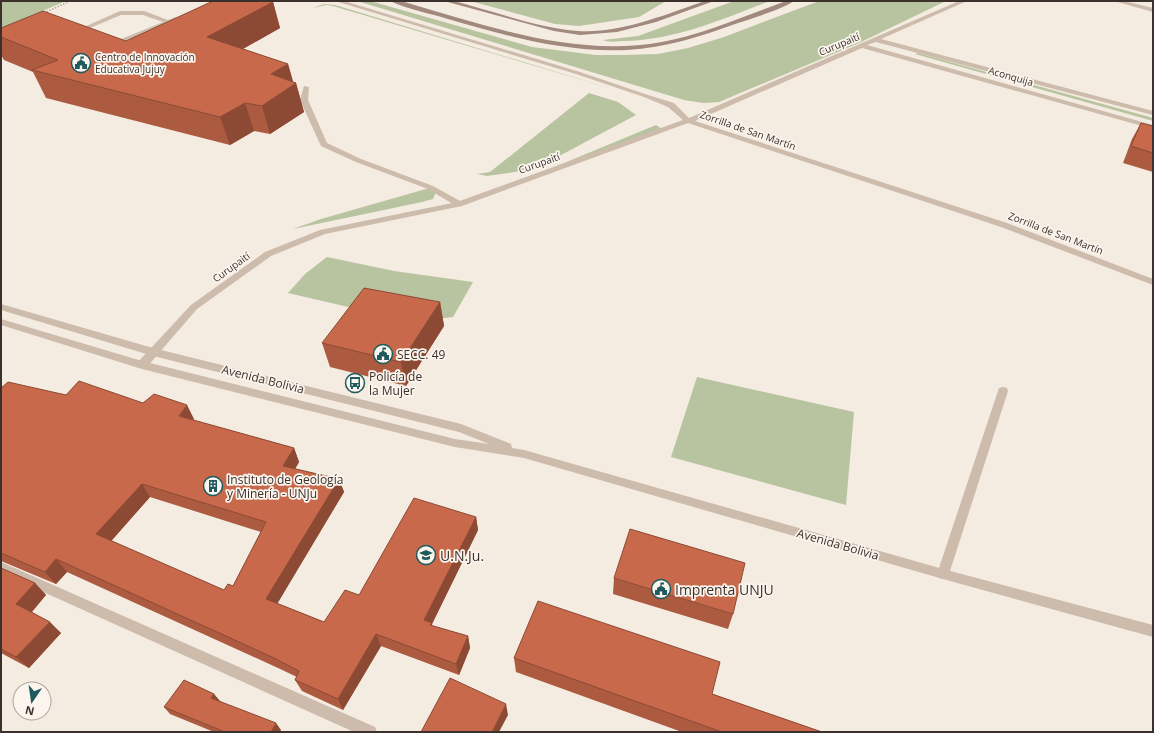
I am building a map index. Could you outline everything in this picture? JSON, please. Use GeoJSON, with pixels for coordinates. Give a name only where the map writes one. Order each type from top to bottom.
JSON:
{"type":"FeatureCollection","features":[{"type":"Feature","properties":{"kind":"main road"},"geometry":{"type":"LineString","coordinates":[[394,1],[553,44],[610,49],[654,45],[692,37],[791,1]]}},
{"type":"Feature","properties":{"kind":"main road"},"geometry":{"type":"LineString","coordinates":[[447,1],[556,30],[580,33],[617,30],[654,21],[711,1]]}},
{"type":"Feature","properties":{"kind":"street","name":"Zorrilla de San Martín"},"geometry":{"type":"LineString","coordinates":[[338,1],[578,73],[646,96],[672,105],[688,121],[1004,225],[1153,282]]}},
{"type":"Feature","properties":{"kind":"street"},"geometry":{"type":"LineString","coordinates":[[1117,1],[1153,10]]}},
{"type":"Feature","properties":{"kind":"street","name":"Curupaití"},"geometry":{"type":"LineString","coordinates":[[142,365],[194,307],[268,254],[323,232],[458,204],[688,121],[961,2]]}},
{"type":"Feature","properties":{"kind":"street"},"geometry":{"type":"LineString","coordinates":[[70,37],[120,13],[144,13],[168,22]]}},
{"type":"Feature","properties":{"kind":"street"},"geometry":{"type":"LineString","coordinates":[[101,47],[108,46],[185,16]]}},
{"type":"Feature","properties":{"kind":"street","name":"Aconquija"},"geometry":{"type":"LineString","coordinates":[[876,40],[1153,113]]}},
{"type":"Feature","properties":{"kind":"street","name":"Aconquija"},"geometry":{"type":"LineString","coordinates":[[862,46],[913,58],[1153,127]]}},
{"type":"Feature","properties":{"kind":"street"},"geometry":{"type":"LineString","coordinates":[[306,87],[304,100],[324,144],[379,169],[431,187],[446,194],[458,204]]}},
{"type":"Feature","properties":{"kind":"street","name":"Avenida Bolivia"},"geometry":{"type":"LineString","coordinates":[[1,307],[153,352],[461,428],[524,454],[943,574],[1153,631]]}},
{"type":"Feature","properties":{"kind":"street","name":"Avenida Bolivia"},"geometry":{"type":"LineString","coordinates":[[1,322],[142,365],[455,443],[524,454]]}},
{"type":"Feature","properties":{"kind":"street"},"geometry":{"type":"LineString","coordinates":[[943,574],[1003,391]]}},
{"type":"Feature","properties":{"kind":"street"},"geometry":{"type":"LineString","coordinates":[[1,567],[370,732]]}},
{"type":"Feature","properties":{"kind":"path"},"geometry":{"type":"LineString","coordinates":[[40,14],[70,1]]}},
{"type":"Feature","properties":{"kind":"green space"},"geometry":{"type":"Polygon","coordinates":[[[1,1],[66,1],[26,18],[1,32],[1,1]]]}},
{"type":"Feature","properties":{"kind":"green space"},"geometry":{"type":"Polygon","coordinates":[[[357,1],[370,1],[532,47],[596,55],[625,55],[658,54],[688,48],[724,37],[819,1],[946,1],[859,43],[719,102],[704,103],[684,100],[357,1]]]}},
{"type":"Feature","properties":{"kind":"green space"},"geometry":{"type":"Polygon","coordinates":[[[470,1],[666,1],[639,17],[579,26],[555,24],[470,1]]]}},
{"type":"Feature","properties":{"kind":"green space"},"geometry":{"type":"Polygon","coordinates":[[[734,1],[770,1],[735,15],[682,32],[627,41],[611,42],[603,40],[638,36],[734,1]]]}},
{"type":"Feature","properties":{"kind":"green space"},"geometry":{"type":"Polygon","coordinates":[[[324,4],[335,5],[616,90],[333,6],[326,5],[313,8],[324,4]]]}},
{"type":"Feature","properties":{"kind":"green space"},"geometry":{"type":"Polygon","coordinates":[[[918,53],[1153,118],[1153,121],[915,54],[918,53]]]}},
{"type":"Feature","properties":{"kind":"green space"},"geometry":{"type":"Polygon","coordinates":[[[589,93],[618,102],[636,115],[535,169],[487,176],[477,174],[490,172],[589,93]]]}},
{"type":"Feature","properties":{"kind":"green space"},"geometry":{"type":"Polygon","coordinates":[[[656,125],[662,129],[552,168],[656,125]]]}},
{"type":"Feature","properties":{"kind":"green space"},"geometry":{"type":"Polygon","coordinates":[[[433,187],[436,192],[433,199],[293,229],[321,219],[433,187]]]}},
{"type":"Feature","properties":{"kind":"green space"},"geometry":{"type":"Polygon","coordinates":[[[327,257],[394,271],[473,282],[453,317],[420,321],[370,312],[288,293],[305,274],[327,257]]]}},
{"type":"Feature","properties":{"kind":"green space"},"geometry":{"type":"Polygon","coordinates":[[[697,377],[854,412],[846,505],[671,457],[697,377]]]}},
{"type":"Feature","properties":{"kind":"building"},"geometry":{"type":"Polygon","coordinates":[[[213,1],[273,2],[207,37],[288,64],[271,74],[296,83],[262,106],[245,103],[220,117],[32,70],[58,60],[1,37],[1,28],[43,11],[126,41],[213,1]]]}},
{"type":"Feature","properties":{"kind":"building"},"geometry":{"type":"Polygon","coordinates":[[[1141,123],[1153,126],[1153,153],[1131,146],[1141,123]]]}},
{"type":"Feature","properties":{"kind":"building"},"geometry":{"type":"Polygon","coordinates":[[[364,288],[440,302],[401,362],[322,343],[364,288]]]}},
{"type":"Feature","properties":{"kind":"building"},"geometry":{"type":"Polygon","coordinates":[[[79,381],[143,403],[154,394],[187,405],[179,416],[294,448],[283,466],[339,479],[266,599],[324,622],[345,590],[359,595],[414,498],[476,517],[424,620],[432,623],[430,625],[468,636],[456,664],[376,634],[338,699],[295,680],[299,671],[272,657],[56,559],[45,572],[1,553],[1,388],[8,382],[66,395],[79,381]],[[142,484],[96,534],[224,590],[228,584],[233,586],[266,522],[142,484]]]}},
{"type":"Feature","properties":{"kind":"building","name":"Imprenta UNJU"},"geometry":{"type":"Polygon","coordinates":[[[630,529],[745,563],[733,614],[614,578],[630,529]]]}},
{"type":"Feature","properties":{"kind":"building"},"geometry":{"type":"Polygon","coordinates":[[[1,568],[35,583],[16,604],[50,622],[16,657],[1,649],[1,568]]]}},
{"type":"Feature","properties":{"kind":"building"},"geometry":{"type":"Polygon","coordinates":[[[538,601],[720,662],[712,694],[822,732],[722,732],[514,658],[538,601]]]}},
{"type":"Feature","properties":{"kind":"building"},"geometry":{"type":"Polygon","coordinates":[[[450,678],[506,704],[492,732],[421,732],[450,678]]]}},
{"type":"Feature","properties":{"kind":"building"},"geometry":{"type":"Polygon","coordinates":[[[184,680],[214,694],[211,698],[276,723],[271,732],[225,732],[164,707],[184,680]]]}},
{"type":"Feature","properties":{"kind":"place","name":"Centro de Innovación Educativa Jujuy"},"geometry":{"type":"Point","coordinates":[81,63]}},
{"type":"Feature","properties":{"kind":"place","name":"SECC. 49"},"geometry":{"type":"Point","coordinates":[383,354]}},
{"type":"Feature","properties":{"kind":"place","name":"Policía de la Mujer"},"geometry":{"type":"Point","coordinates":[355,383]}},
{"type":"Feature","properties":{"kind":"place","name":"Instituto de Geología y Minería - UNJu"},"geometry":{"type":"Point","coordinates":[213,486]}},
{"type":"Feature","properties":{"kind":"place","name":"U.N.Ju."},"geometry":{"type":"Point","coordinates":[426,555]}},
{"type":"Feature","properties":{"kind":"place","name":"Imprenta UNJU"},"geometry":{"type":"Point","coordinates":[661,589]}}]}
